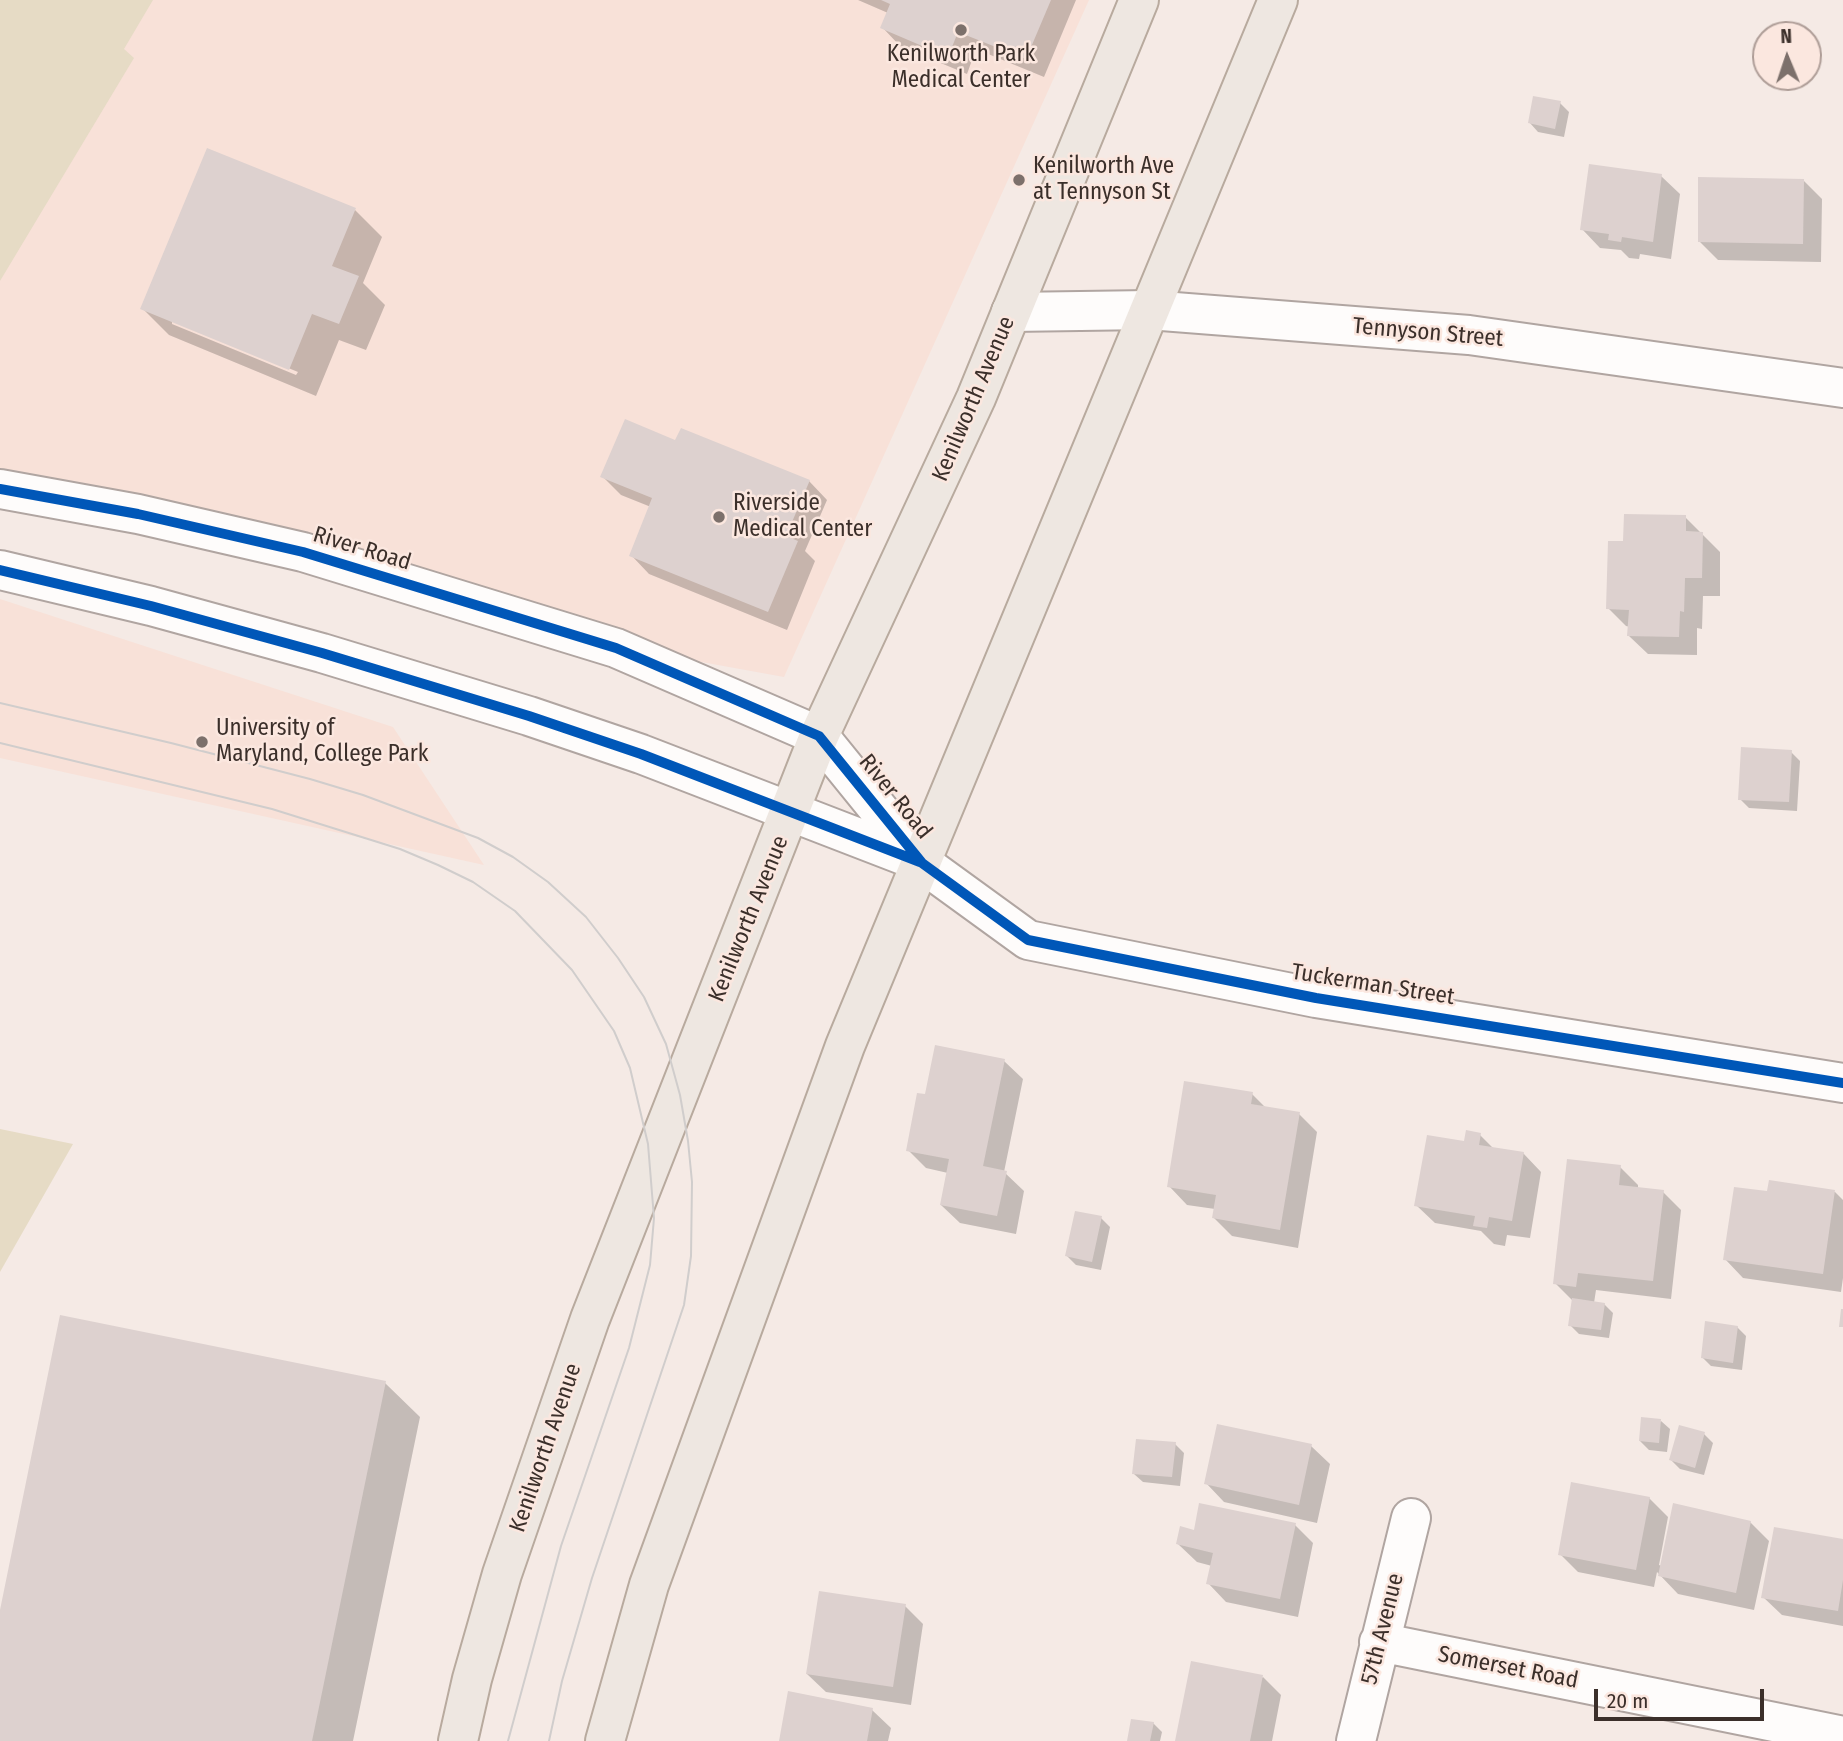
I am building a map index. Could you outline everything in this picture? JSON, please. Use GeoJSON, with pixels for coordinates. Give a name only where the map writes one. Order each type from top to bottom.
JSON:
{"type":"FeatureCollection","features":[{"type":"Feature","properties":{"kind":"main road","name":"Kenilworth Avenue"},"geometry":{"type":"LineString","coordinates":[[458,1741],[472,1679],[502,1574],[590,1319],[819,736],[943,473],[1139,0]]}},
{"type":"Feature","properties":{"kind":"main road"},"geometry":{"type":"LineString","coordinates":[[605,1741],[649,1586],[845,1046],[1278,0]]}},
{"type":"Feature","properties":{"kind":"street","name":"Tennyson Street"},"geometry":{"type":"LineString","coordinates":[[1011,312],[1149,310],[1469,335],[1843,388]]}},
{"type":"Feature","properties":{"kind":"street","name":"River Road"},"geometry":{"type":"LineString","coordinates":[[0,489],[138,513],[303,552],[616,648],[819,736],[922,863]]}},
{"type":"Feature","properties":{"kind":"street","name":"River Road"},"geometry":{"type":"LineString","coordinates":[[0,570],[151,606],[348,660],[641,754],[922,863]]}},
{"type":"Feature","properties":{"kind":"street","name":"Tuckerman Street"},"geometry":{"type":"LineString","coordinates":[[922,863],[1028,940],[1316,998],[1843,1083]]}},
{"type":"Feature","properties":{"kind":"street","name":"57th Avenue"},"geometry":{"type":"LineString","coordinates":[[1356,1741],[1410,1518]]}},
{"type":"Feature","properties":{"kind":"street","name":"Somerset Road"},"geometry":{"type":"LineString","coordinates":[[1379,1642],[1843,1736]]}},
{"type":"Feature","properties":{"kind":"shaded area"},"geometry":{"type":"Polygon","coordinates":[[[0,0],[1089,0],[784,677],[619,647],[0,488],[0,0]]]}},
{"type":"Feature","properties":{"kind":"shaded area"},"geometry":{"type":"Polygon","coordinates":[[[0,0],[153,0],[124,49],[134,58],[0,281],[0,0]]]}},
{"type":"Feature","properties":{"kind":"shaded area","name":"University of Maryland, College Park"},"geometry":{"type":"Polygon","coordinates":[[[0,599],[393,727],[484,865],[0,758],[0,599]]]}},
{"type":"Feature","properties":{"kind":"shaded area"},"geometry":{"type":"Polygon","coordinates":[[[0,1129],[73,1144],[0,1272],[0,1129]]]}},
{"type":"Feature","properties":{"kind":"building","name":"Kenilworth Park Medical Center"},"geometry":{"type":"Polygon","coordinates":[[[881,0],[1051,0],[1026,59],[958,32],[948,57],[880,28],[890,4],[881,0]]]}},
{"type":"Feature","properties":{"kind":"building"},"geometry":{"type":"Polygon","coordinates":[[[1533,96],[1561,101],[1555,129],[1528,123],[1533,96]]]}},
{"type":"Feature","properties":{"kind":"building"},"geometry":{"type":"Polygon","coordinates":[[[207,148],[356,208],[332,266],[359,276],[339,324],[312,314],[289,370],[140,309],[207,148]]]}},
{"type":"Feature","properties":{"kind":"building"},"geometry":{"type":"Polygon","coordinates":[[[1589,164],[1662,174],[1653,242],[1622,237],[1621,242],[1608,240],[1609,234],[1580,230],[1589,164]]]}},
{"type":"Feature","properties":{"kind":"building"},"geometry":{"type":"Polygon","coordinates":[[[1698,177],[1804,179],[1803,244],[1698,242],[1698,177]]]}},
{"type":"Feature","properties":{"kind":"building","name":"Riverside Medical Center"},"geometry":{"type":"Polygon","coordinates":[[[625,419],[675,440],[681,428],[810,480],[786,536],[798,541],[768,612],[629,556],[652,498],[600,477],[625,419]]]}},
{"type":"Feature","properties":{"kind":"building"},"geometry":{"type":"Polygon","coordinates":[[[1624,514],[1686,515],[1686,531],[1703,532],[1702,578],[1685,578],[1684,612],[1680,611],[1679,637],[1627,636],[1629,610],[1606,609],[1608,541],[1623,541],[1624,514]]]}},
{"type":"Feature","properties":{"kind":"building"},"geometry":{"type":"Polygon","coordinates":[[[1741,747],[1792,750],[1789,802],[1738,800],[1741,747]]]}},
{"type":"Feature","properties":{"kind":"building"},"geometry":{"type":"Polygon","coordinates":[[[935,1045],[1005,1059],[983,1166],[1007,1171],[997,1216],[940,1205],[949,1159],[906,1151],[917,1093],[925,1094],[935,1045]]]}},
{"type":"Feature","properties":{"kind":"building"},"geometry":{"type":"Polygon","coordinates":[[[1184,1081],[1253,1092],[1251,1104],[1300,1112],[1280,1230],[1212,1218],[1216,1195],[1167,1187],[1184,1081]]]}},
{"type":"Feature","properties":{"kind":"building"},"geometry":{"type":"Polygon","coordinates":[[[1466,1130],[1481,1133],[1479,1145],[1524,1152],[1512,1221],[1489,1217],[1487,1228],[1473,1226],[1475,1216],[1414,1206],[1427,1135],[1464,1141],[1466,1130]]]}},
{"type":"Feature","properties":{"kind":"building"},"geometry":{"type":"Polygon","coordinates":[[[1567,1159],[1621,1165],[1619,1185],[1664,1190],[1653,1281],[1578,1273],[1576,1287],[1553,1284],[1567,1159]]]}},
{"type":"Feature","properties":{"kind":"building"},"geometry":{"type":"Polygon","coordinates":[[[1769,1180],[1835,1190],[1823,1274],[1723,1260],[1734,1187],[1767,1191],[1769,1180]]]}},
{"type":"Feature","properties":{"kind":"building"},"geometry":{"type":"Polygon","coordinates":[[[1075,1211],[1102,1216],[1092,1262],[1065,1256],[1075,1211]]]}},
{"type":"Feature","properties":{"kind":"building"},"geometry":{"type":"Polygon","coordinates":[[[1572,1298],[1605,1303],[1601,1330],[1568,1326],[1572,1298]]]}},
{"type":"Feature","properties":{"kind":"building"},"geometry":{"type":"Polygon","coordinates":[[[1841,1309],[1843,1327],[1839,1327],[1841,1309]]]}},
{"type":"Feature","properties":{"kind":"building"},"geometry":{"type":"Polygon","coordinates":[[[60,1315],[386,1381],[312,1741],[0,1741],[0,1610],[60,1315]]]}},
{"type":"Feature","properties":{"kind":"building"},"geometry":{"type":"Polygon","coordinates":[[[1705,1321],[1738,1326],[1733,1363],[1701,1358],[1705,1321]]]}},
{"type":"Feature","properties":{"kind":"building"},"geometry":{"type":"Polygon","coordinates":[[[1641,1417],[1661,1419],[1659,1443],[1639,1441],[1641,1417]]]}},
{"type":"Feature","properties":{"kind":"building"},"geometry":{"type":"Polygon","coordinates":[[[1217,1424],[1312,1444],[1299,1505],[1204,1484],[1217,1424]]]}},
{"type":"Feature","properties":{"kind":"building"},"geometry":{"type":"Polygon","coordinates":[[[1679,1425],[1705,1432],[1695,1468],[1669,1460],[1679,1425]]]}},
{"type":"Feature","properties":{"kind":"building"},"geometry":{"type":"Polygon","coordinates":[[[1136,1439],[1176,1442],[1172,1477],[1132,1474],[1136,1439]]]}},
{"type":"Feature","properties":{"kind":"building"},"geometry":{"type":"Polygon","coordinates":[[[1571,1482],[1650,1497],[1636,1570],[1558,1555],[1571,1482]]]}},
{"type":"Feature","properties":{"kind":"building"},"geometry":{"type":"Polygon","coordinates":[[[1199,1503],[1296,1523],[1280,1599],[1206,1584],[1213,1553],[1176,1544],[1180,1526],[1194,1530],[1199,1503]]]}},
{"type":"Feature","properties":{"kind":"building"},"geometry":{"type":"Polygon","coordinates":[[[1673,1503],[1751,1521],[1736,1593],[1658,1576],[1673,1503]]]}},
{"type":"Feature","properties":{"kind":"building"},"geometry":{"type":"Polygon","coordinates":[[[1774,1527],[1843,1539],[1843,1580],[1838,1611],[1761,1598],[1774,1527]]]}},
{"type":"Feature","properties":{"kind":"building"},"geometry":{"type":"Polygon","coordinates":[[[819,1591],[906,1604],[893,1687],[806,1674],[819,1591]]]}},
{"type":"Feature","properties":{"kind":"building"},"geometry":{"type":"Polygon","coordinates":[[[1191,1661],[1263,1675],[1250,1741],[1175,1741],[1191,1661]]]}},
{"type":"Feature","properties":{"kind":"building"},"geometry":{"type":"Polygon","coordinates":[[[788,1691],[873,1708],[867,1741],[779,1741],[788,1691]]]}},
{"type":"Feature","properties":{"kind":"building"},"geometry":{"type":"Polygon","coordinates":[[[1131,1719],[1154,1722],[1150,1741],[1127,1741],[1131,1719]]]}},
{"type":"Feature","properties":{"kind":"tram line"},"geometry":{"type":"LineString","coordinates":[[0,703],[310,779],[363,795],[478,838],[513,857],[548,882],[586,917],[644,997],[666,1044],[680,1095],[692,1182],[691,1256],[684,1305],[592,1578],[562,1681],[549,1741]]}},
{"type":"Feature","properties":{"kind":"tram line"},"geometry":{"type":"LineString","coordinates":[[0,743],[272,809],[400,849],[438,865],[473,882],[515,911],[572,970],[614,1031],[630,1068],[648,1144],[654,1218],[650,1265],[629,1348],[561,1546],[508,1741]]}},
{"type":"Feature","properties":{"kind":"cycle path"},"geometry":{"type":"LineString","coordinates":[[0,489],[138,514],[303,552],[616,648],[819,736],[922,863],[1028,940],[1316,998],[1843,1083]]}},
{"type":"Feature","properties":{"kind":"cycle path"},"geometry":{"type":"LineString","coordinates":[[0,570],[151,606],[322,653],[529,716],[641,754],[920,862]]}},
{"type":"Feature","properties":{"kind":"place","name":"Kenilworth Park Medical Center"},"geometry":{"type":"Point","coordinates":[961,30]}},
{"type":"Feature","properties":{"kind":"place","name":"Kenilworth Ave at Tennyson St"},"geometry":{"type":"Point","coordinates":[1019,180]}},
{"type":"Feature","properties":{"kind":"place","name":"Riverside Medical Center"},"geometry":{"type":"Point","coordinates":[719,517]}},
{"type":"Feature","properties":{"kind":"place","name":"University of Maryland, College Park"},"geometry":{"type":"Point","coordinates":[202,742]}}]}
